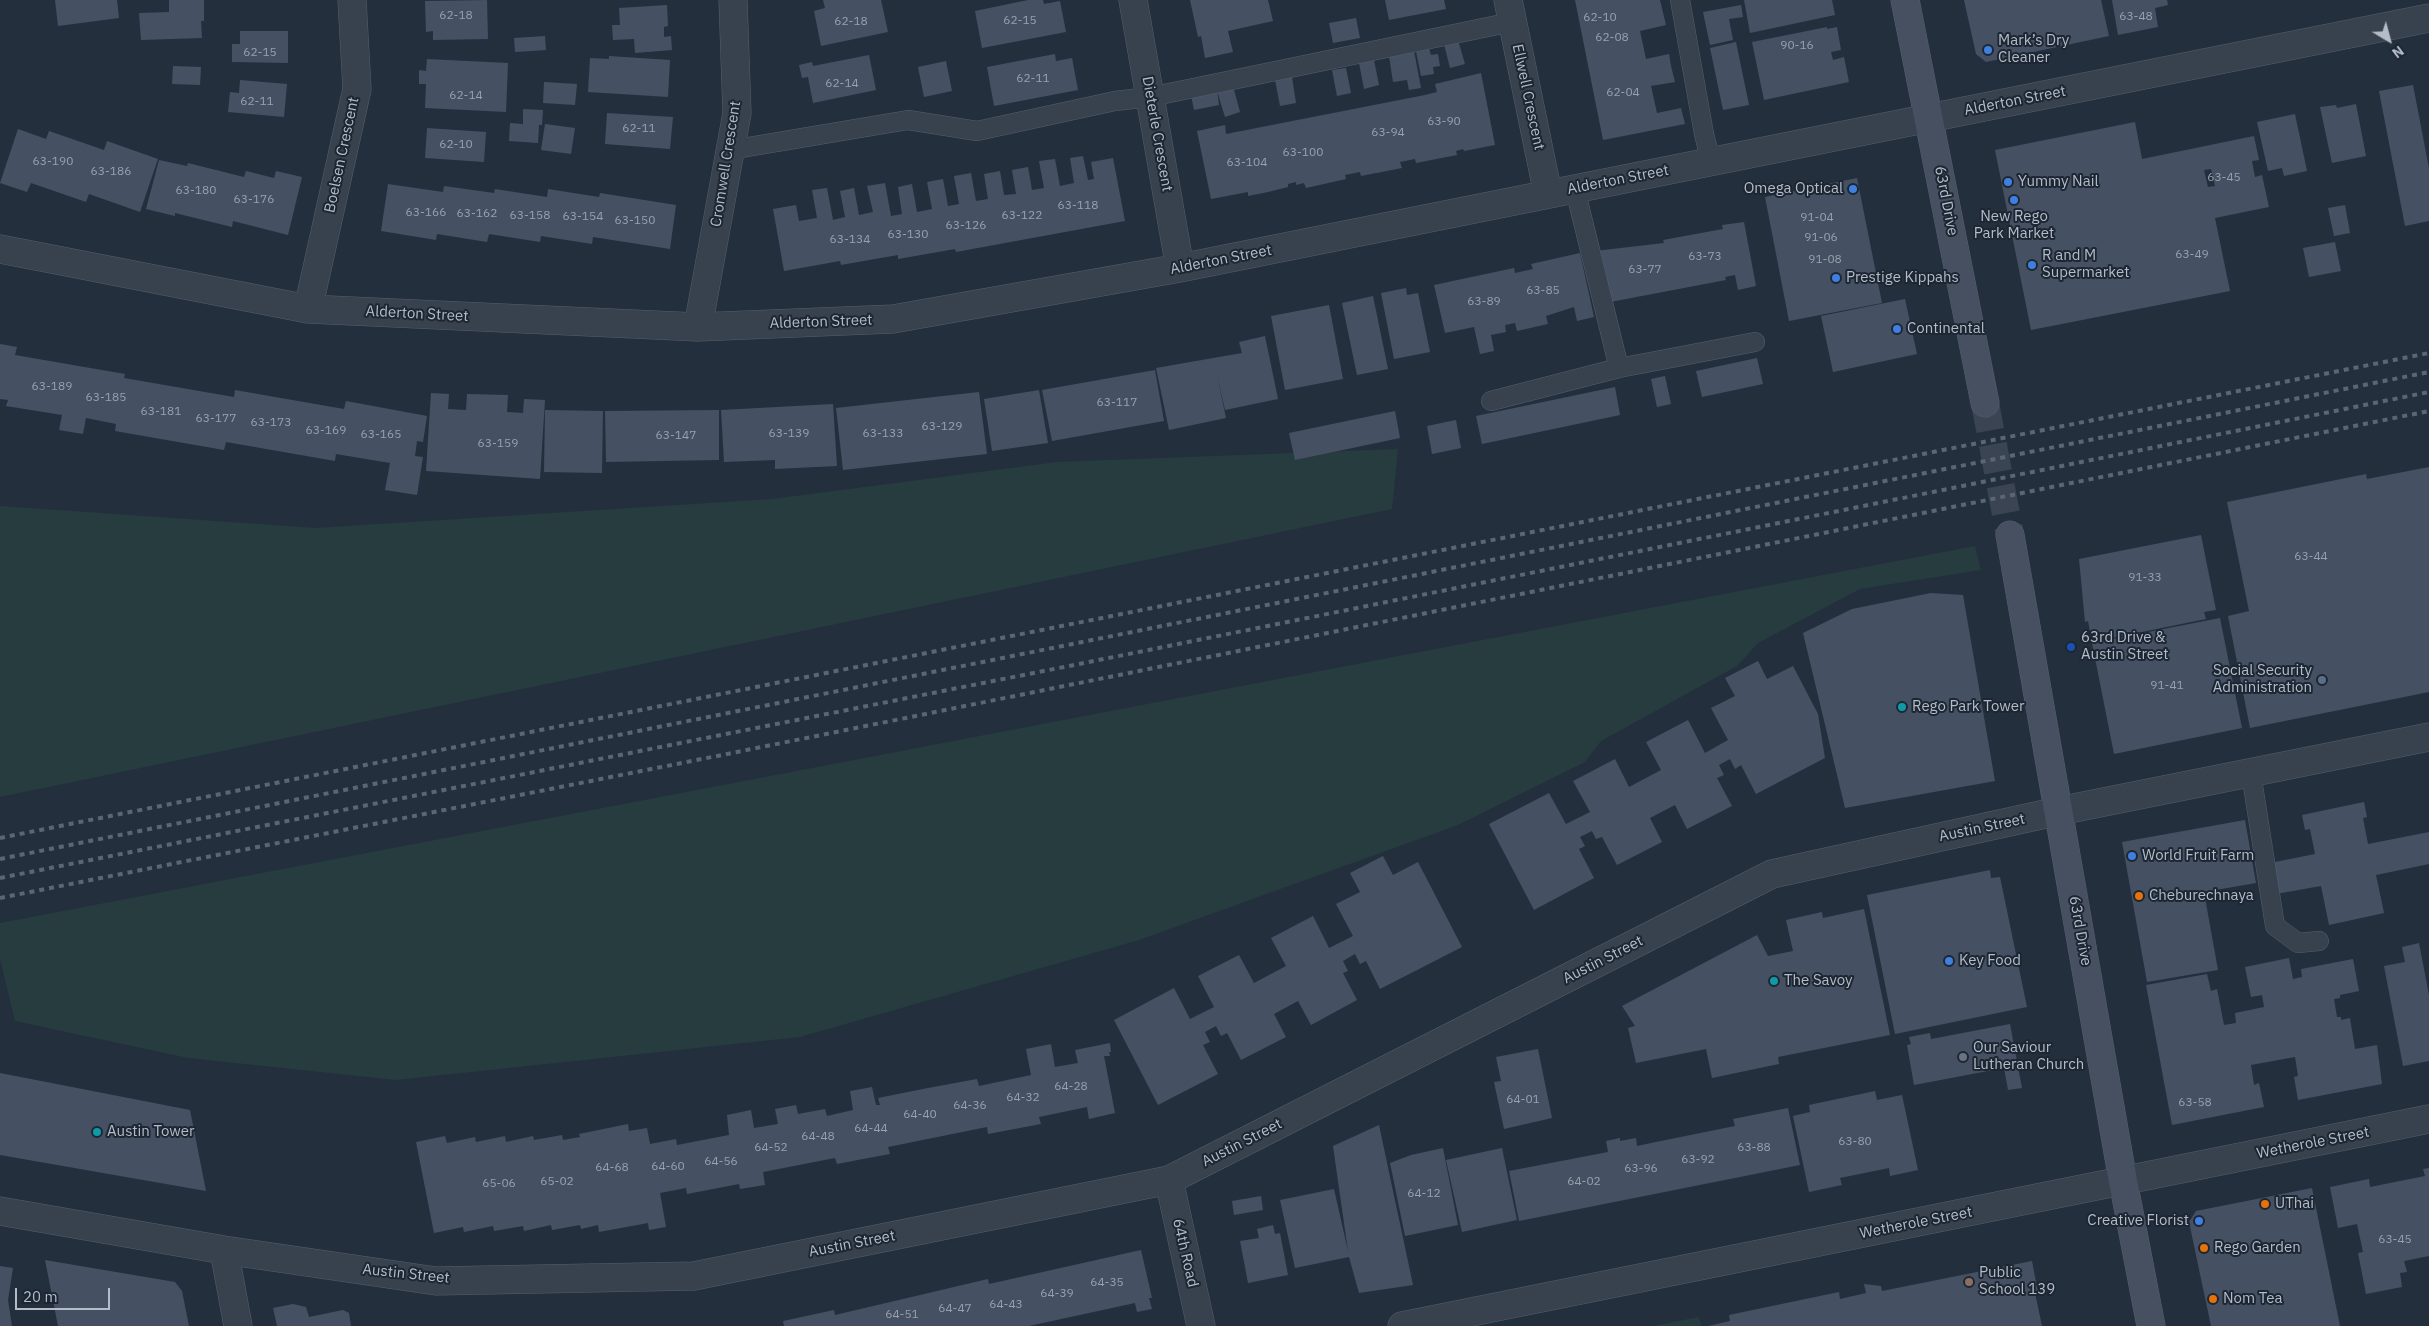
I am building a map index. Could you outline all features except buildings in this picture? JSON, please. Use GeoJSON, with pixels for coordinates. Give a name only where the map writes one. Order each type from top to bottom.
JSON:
{"type":"FeatureCollection","features":[{"type":"Feature","properties":{"kind":"street","name":"Boelsen Crescent"},"geometry":{"type":"LineString","coordinates":[[308,309],[357,89],[352,0]]}},
{"type":"Feature","properties":{"kind":"street","name":"Cromwell Crescent"},"geometry":{"type":"LineString","coordinates":[[698,327],[736,113],[734,0]]}},
{"type":"Feature","properties":{"kind":"street","name":"Dieterle Crescent"},"geometry":{"type":"LineString","coordinates":[[1134,0],[1180,268]]}},
{"type":"Feature","properties":{"kind":"street","name":"63rd Drive"},"geometry":{"type":"LineString","coordinates":[[1905,0],[1985,403]]}},
{"type":"Feature","properties":{"kind":"street","name":"Ellwell Crescent"},"geometry":{"type":"LineString","coordinates":[[1510,11],[1548,194]]}},
{"type":"Feature","properties":{"kind":"street","name":"Alderton Street"},"geometry":{"type":"LineString","coordinates":[[0,249],[308,309],[698,327],[893,320],[1180,268],[2429,18]]}},
{"type":"Feature","properties":{"kind":"street","name":"63rd Drive"},"geometry":{"type":"LineString","coordinates":[[2010,535],[2123,1181],[2151,1326]]}},
{"type":"Feature","properties":{"kind":"street","name":"Austin Street"},"geometry":{"type":"LineString","coordinates":[[0,1212],[224,1250],[436,1280],[694,1276],[1169,1180],[1772,874],[2059,811],[2429,737]]}},
{"type":"Feature","properties":{"kind":"street","name":"Wetherole Street"},"geometry":{"type":"LineString","coordinates":[[1402,1326],[2429,1119]]}},
{"type":"Feature","properties":{"kind":"street","name":"64th Road"},"geometry":{"type":"LineString","coordinates":[[1169,1180],[1201,1326]]}},
{"type":"Feature","properties":{"kind":"street"},"geometry":{"type":"LineString","coordinates":[[224,1250],[238,1326]]}},
{"type":"Feature","properties":{"kind":"lane"},"geometry":{"type":"LineString","coordinates":[[1680,0],[1704,134],[1711,162]]}},
{"type":"Feature","properties":{"kind":"lane"},"geometry":{"type":"LineString","coordinates":[[730,150],[908,120],[977,131],[1115,101],[1150,97],[1510,11]]}},
{"type":"Feature","properties":{"kind":"lane"},"geometry":{"type":"LineString","coordinates":[[1575,189],[1619,368]]}},
{"type":"Feature","properties":{"kind":"lane"},"geometry":{"type":"LineString","coordinates":[[1491,401],[1619,368],[1755,342]]}},
{"type":"Feature","properties":{"kind":"lane"},"geometry":{"type":"LineString","coordinates":[[2251,773],[2275,926],[2298,943],[2319,941]]}},
{"type":"Feature","properties":{"kind":"green space"},"geometry":{"type":"Polygon","coordinates":[[[1398,449],[1392,509],[0,797],[0,506],[316,528],[772,499],[1057,462],[1398,449]]]}},
{"type":"Feature","properties":{"kind":"green space"},"geometry":{"type":"Polygon","coordinates":[[[1975,546],[1981,570],[1860,589],[1758,643],[1737,666],[1601,741],[1585,762],[1458,825],[1139,940],[800,1037],[396,1080],[188,1058],[15,1021],[0,959],[0,923],[1975,546]]]}},
{"type":"Feature","properties":{"kind":"green space"},"geometry":{"type":"Polygon","coordinates":[[[1699,1317],[1701,1326],[1653,1326],[1699,1317]]]}},
{"type":"Feature","properties":{"kind":"tunnel"},"geometry":{"type":"LineString","coordinates":[[1985,403],[2010,535]]}},
{"type":"Feature","properties":{"kind":"railway"},"geometry":{"type":"LineString","coordinates":[[0,838],[2429,353]]}},
{"type":"Feature","properties":{"kind":"railway"},"geometry":{"type":"LineString","coordinates":[[0,859],[2429,372]]}},
{"type":"Feature","properties":{"kind":"railway"},"geometry":{"type":"LineString","coordinates":[[0,878],[1079,664],[2429,392]]}},
{"type":"Feature","properties":{"kind":"railway"},"geometry":{"type":"LineString","coordinates":[[0,898],[722,755],[2429,411]]}},
{"type":"Feature","properties":{"kind":"place","name":"Mark’s Dry Cleaner"},"geometry":{"type":"Point","coordinates":[1988,50]}},
{"type":"Feature","properties":{"kind":"place","name":"Yummy Nail"},"geometry":{"type":"Point","coordinates":[2008,182]}},
{"type":"Feature","properties":{"kind":"place","name":"Omega Optical"},"geometry":{"type":"Point","coordinates":[1853,189]}},
{"type":"Feature","properties":{"kind":"place","name":"New Rego Park Market"},"geometry":{"type":"Point","coordinates":[2014,200]}},
{"type":"Feature","properties":{"kind":"place","name":"R and M Supermarket"},"geometry":{"type":"Point","coordinates":[2032,265]}},
{"type":"Feature","properties":{"kind":"place","name":"Prestige Kippahs"},"geometry":{"type":"Point","coordinates":[1836,278]}},
{"type":"Feature","properties":{"kind":"place","name":"Continental"},"geometry":{"type":"Point","coordinates":[1897,329]}},
{"type":"Feature","properties":{"kind":"place","name":"63rd Drive & Austin Street"},"geometry":{"type":"Point","coordinates":[2071,647]}},
{"type":"Feature","properties":{"kind":"place","name":"Social Security Administration"},"geometry":{"type":"Point","coordinates":[2322,680]}},
{"type":"Feature","properties":{"kind":"place","name":"Rego Park Tower"},"geometry":{"type":"Point","coordinates":[1902,707]}},
{"type":"Feature","properties":{"kind":"place","name":"World Fruit Farm"},"geometry":{"type":"Point","coordinates":[2132,856]}},
{"type":"Feature","properties":{"kind":"place","name":"Cheburechnaya"},"geometry":{"type":"Point","coordinates":[2139,896]}},
{"type":"Feature","properties":{"kind":"place","name":"Key Food"},"geometry":{"type":"Point","coordinates":[1949,961]}},
{"type":"Feature","properties":{"kind":"place","name":"The Savoy"},"geometry":{"type":"Point","coordinates":[1774,981]}},
{"type":"Feature","properties":{"kind":"place","name":"Our Saviour Lutheran Church"},"geometry":{"type":"Point","coordinates":[1963,1057]}},
{"type":"Feature","properties":{"kind":"place","name":"Austin Tower"},"geometry":{"type":"Point","coordinates":[97,1132]}},
{"type":"Feature","properties":{"kind":"place","name":"UThai"},"geometry":{"type":"Point","coordinates":[2265,1204]}},
{"type":"Feature","properties":{"kind":"place","name":"Creative Florist"},"geometry":{"type":"Point","coordinates":[2199,1221]}},
{"type":"Feature","properties":{"kind":"place","name":"Rego Garden"},"geometry":{"type":"Point","coordinates":[2204,1248]}},
{"type":"Feature","properties":{"kind":"place","name":"Public School 139"},"geometry":{"type":"Point","coordinates":[1969,1282]}},
{"type":"Feature","properties":{"kind":"place","name":"Nom Tea"},"geometry":{"type":"Point","coordinates":[2213,1299]}}]}
